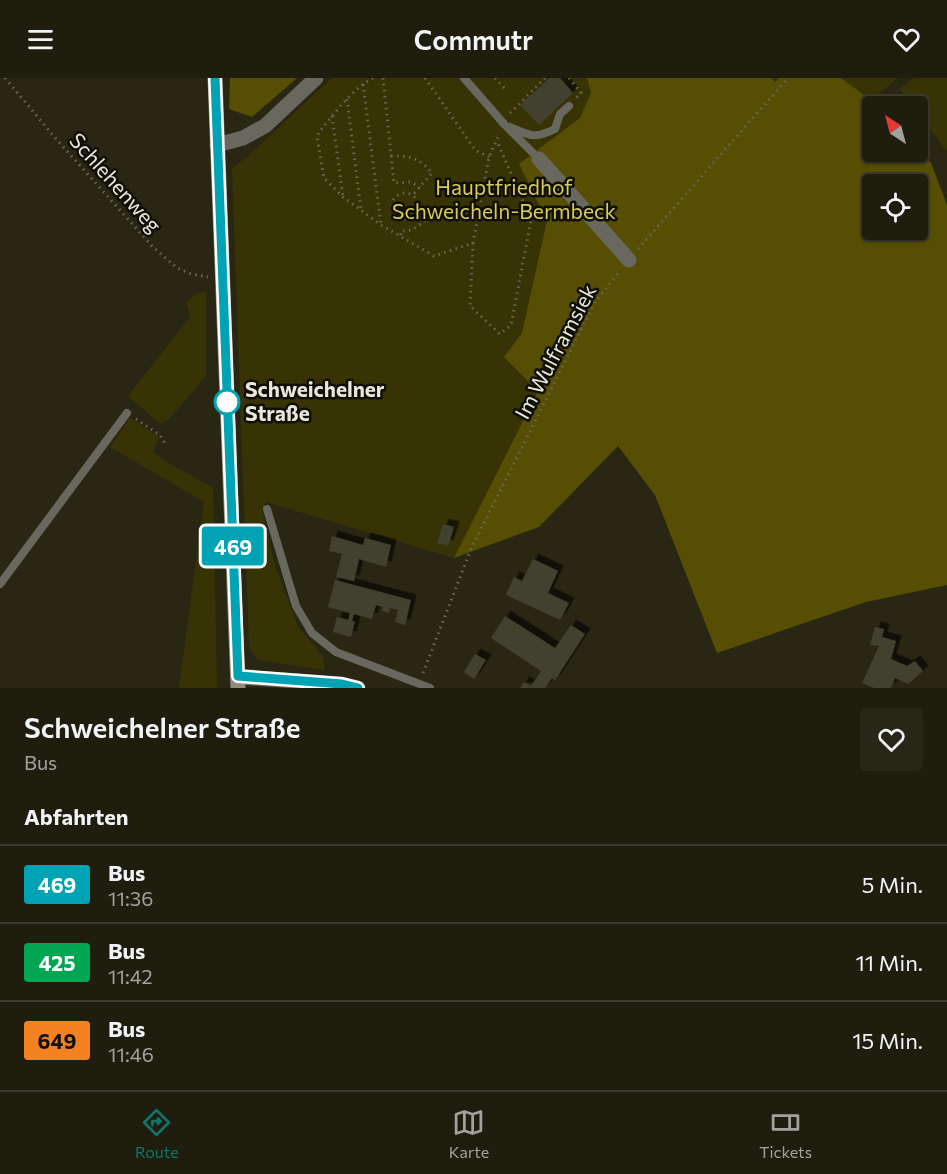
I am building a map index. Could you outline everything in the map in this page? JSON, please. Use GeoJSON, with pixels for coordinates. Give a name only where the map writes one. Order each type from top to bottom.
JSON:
{"type":"FeatureCollection","features":[{"type":"Feature","properties":{"kind":"street"},"geometry":{"type":"LineString","coordinates":[[215,78],[238,682],[342,684],[358,688]]}},
{"type":"Feature","properties":{"kind":"street"},"geometry":{"type":"LineString","coordinates":[[217,145],[243,138],[265,126],[316,78]]}},
{"type":"Feature","properties":{"kind":"street"},"geometry":{"type":"LineString","coordinates":[[539,159],[628,260]]}},
{"type":"Feature","properties":{"kind":"lane"},"geometry":{"type":"LineString","coordinates":[[464,78],[504,125],[539,159]]}},
{"type":"Feature","properties":{"kind":"lane"},"geometry":{"type":"LineString","coordinates":[[504,125],[530,136],[543,135],[555,129],[560,114],[568,106]]}},
{"type":"Feature","properties":{"kind":"lane"},"geometry":{"type":"LineString","coordinates":[[0,584],[127,413]]}},
{"type":"Feature","properties":{"kind":"lane"},"geometry":{"type":"LineString","coordinates":[[267,509],[296,606],[312,633],[336,652],[430,688]]}},
{"type":"Feature","properties":{"kind":"path","name":"Schlehenweg"},"geometry":{"type":"LineString","coordinates":[[5,78],[153,247],[177,268],[191,274],[222,279]]}},
{"type":"Feature","properties":{"kind":"path"},"geometry":{"type":"LineString","coordinates":[[373,78],[347,99],[319,132],[317,137],[324,178],[343,197],[381,225],[434,256],[473,243]]}},
{"type":"Feature","properties":{"kind":"path"},"geometry":{"type":"LineString","coordinates":[[383,78],[394,183],[410,182],[420,187]]}},
{"type":"Feature","properties":{"kind":"path"},"geometry":{"type":"LineString","coordinates":[[425,78],[475,150],[489,157]]}},
{"type":"Feature","properties":{"kind":"path"},"geometry":{"type":"LineString","coordinates":[[495,78],[507,91]]}},
{"type":"Feature","properties":{"kind":"path"},"geometry":{"type":"LineString","coordinates":[[497,141],[531,220],[511,325],[500,334],[470,306],[473,243],[489,157],[504,125],[512,111],[545,78]]}},
{"type":"Feature","properties":{"kind":"path"},"geometry":{"type":"LineString","coordinates":[[568,106],[581,93],[569,78]]}},
{"type":"Feature","properties":{"kind":"path","name":"Im Wulframsiek"},"geometry":{"type":"LineString","coordinates":[[419,683],[476,538],[595,302],[628,260],[788,78]]}},
{"type":"Feature","properties":{"kind":"path"},"geometry":{"type":"LineString","coordinates":[[363,84],[381,225]]}},
{"type":"Feature","properties":{"kind":"path"},"geometry":{"type":"LineString","coordinates":[[347,99],[361,210]]}},
{"type":"Feature","properties":{"kind":"path"},"geometry":{"type":"LineString","coordinates":[[332,116],[343,197]]}},
{"type":"Feature","properties":{"kind":"path"},"geometry":{"type":"LineString","coordinates":[[391,156],[404,155],[416,158],[432,173],[413,196]]}},
{"type":"Feature","properties":{"kind":"path"},"geometry":{"type":"LineString","coordinates":[[405,193],[413,196],[418,202],[415,214],[409,219],[396,216],[392,208],[394,199],[405,193]]}},
{"type":"Feature","properties":{"kind":"path"},"geometry":{"type":"LineString","coordinates":[[400,236],[401,231],[412,230],[425,221],[415,214]]}},
{"type":"Feature","properties":{"kind":"path"},"geometry":{"type":"LineString","coordinates":[[127,413],[160,435],[166,445]]}},
{"type":"Feature","properties":{"kind":"green space","name":"Hauptfriedhof Schweicheln-Bermbeck"},"geometry":{"type":"Polygon","coordinates":[[[332,78],[779,78],[676,192],[538,391],[454,558],[266,502],[262,510],[275,566],[298,627],[323,656],[325,670],[258,660],[249,647],[232,168],[247,157],[332,78]]]}},
{"type":"Feature","properties":{"kind":"green space"},"geometry":{"type":"Polygon","coordinates":[[[841,78],[898,78],[876,96],[866,96],[841,78]]]}},
{"type":"Feature","properties":{"kind":"green space"},"geometry":{"type":"Polygon","coordinates":[[[914,78],[947,78],[947,151],[928,126],[928,96],[905,96],[899,89],[914,78]]]}},
{"type":"Feature","properties":{"kind":"green space"},"geometry":{"type":"Polygon","coordinates":[[[200,292],[206,293],[206,376],[169,419],[160,424],[128,396],[190,317],[186,302],[200,292]]]}},
{"type":"Feature","properties":{"kind":"green space"},"geometry":{"type":"Polygon","coordinates":[[[130,418],[159,437],[153,452],[213,488],[217,688],[179,688],[204,502],[110,447],[130,418]]]}},
{"type":"Feature","properties":{"kind":"shaded area"},"geometry":{"type":"Polygon","coordinates":[[[230,78],[297,78],[252,117],[229,109],[230,78]]]}},
{"type":"Feature","properties":{"kind":"shaded area"},"geometry":{"type":"Polygon","coordinates":[[[587,78],[771,78],[775,82],[779,78],[841,78],[865,96],[862,96],[862,162],[928,162],[928,160],[931,163],[947,205],[947,585],[866,602],[717,653],[655,495],[618,446],[539,527],[454,558],[538,391],[504,357],[522,333],[547,221],[519,164],[580,118],[591,93],[587,78]]]}},
{"type":"Feature","properties":{"kind":"building"},"geometry":{"type":"Polygon","coordinates":[[[549,78],[560,78],[573,93],[539,125],[520,105],[549,78]]]}},
{"type":"Feature","properties":{"kind":"building"},"geometry":{"type":"Polygon","coordinates":[[[443,524],[454,527],[448,546],[437,543],[443,524]]]}},
{"type":"Feature","properties":{"kind":"building"},"geometry":{"type":"Polygon","coordinates":[[[332,536],[363,545],[365,538],[391,545],[386,567],[359,559],[354,581],[336,577],[342,554],[329,551],[332,536]]]}},
{"type":"Feature","properties":{"kind":"building"},"geometry":{"type":"Polygon","coordinates":[[[533,559],[558,571],[548,593],[569,603],[560,620],[506,595],[514,577],[522,581],[533,559]]]}},
{"type":"Feature","properties":{"kind":"building"},"geometry":{"type":"Polygon","coordinates":[[[335,580],[411,600],[405,625],[395,622],[398,610],[390,608],[389,613],[382,611],[383,607],[376,605],[372,619],[354,614],[352,621],[355,621],[351,637],[333,632],[337,617],[348,620],[350,613],[328,607],[335,580]]]}},
{"type":"Feature","properties":{"kind":"building"},"geometry":{"type":"Polygon","coordinates":[[[505,616],[555,648],[571,625],[585,634],[555,680],[552,678],[545,688],[520,688],[524,682],[531,686],[541,671],[491,638],[505,616]]]}},
{"type":"Feature","properties":{"kind":"building"},"geometry":{"type":"Polygon","coordinates":[[[875,627],[884,629],[882,637],[896,641],[891,659],[907,666],[915,661],[923,671],[908,684],[895,678],[891,688],[874,688],[862,683],[879,646],[870,645],[875,627]]]}},
{"type":"Feature","properties":{"kind":"building"},"geometry":{"type":"Polygon","coordinates":[[[475,654],[486,660],[474,679],[464,672],[475,654]]]}},
{"type":"Feature","properties":{"kind":"bus line","name":"469"},"geometry":{"type":"LineString","coordinates":[[215,78],[238,676],[342,684],[358,688]]}},
{"type":"Feature","properties":{"kind":"place","name":"Schweichelner Straße"},"geometry":{"type":"Point","coordinates":[227,402]}}]}
